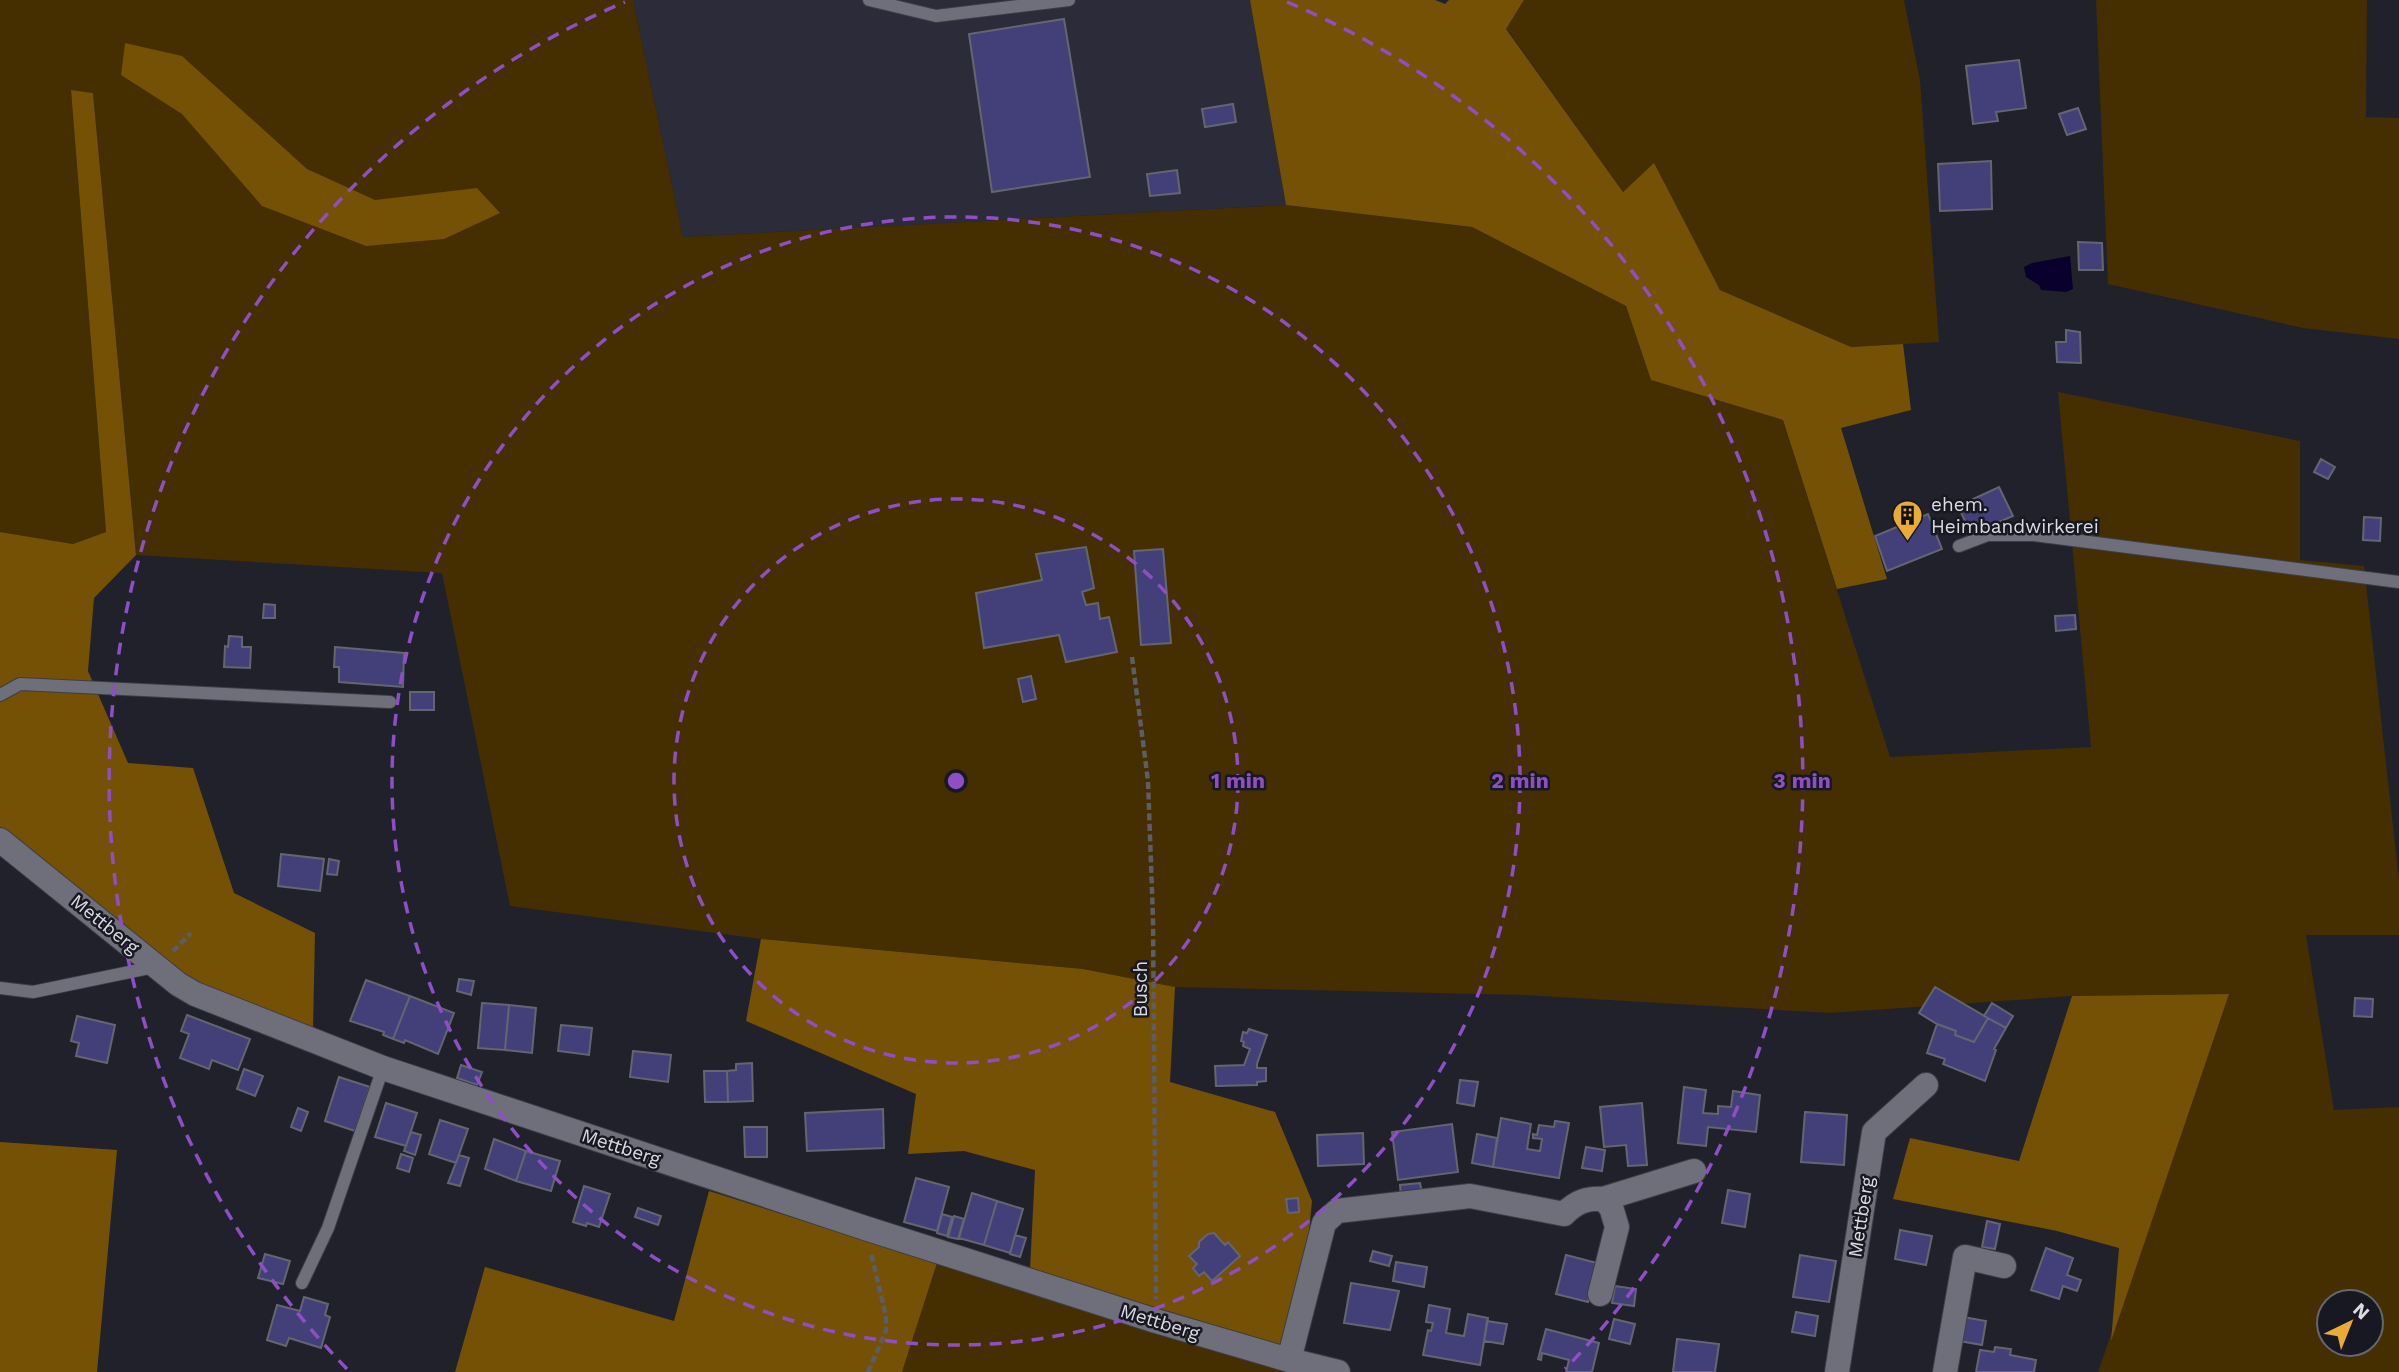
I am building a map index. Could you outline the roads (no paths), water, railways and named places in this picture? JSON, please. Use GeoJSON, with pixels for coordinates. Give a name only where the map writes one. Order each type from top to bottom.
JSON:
{"type":"FeatureCollection","features":[{"type":"Feature","properties":{"kind":"street","name":"Mettberg"},"geometry":{"type":"LineString","coordinates":[[0,840],[178,984],[195,994],[383,1068],[865,1228],[1156,1321],[1338,1372]]}},
{"type":"Feature","properties":{"kind":"street","name":"Mettberg"},"geometry":{"type":"LineString","coordinates":[[1837,1372],[1874,1132],[1926,1085]]}},
{"type":"Feature","properties":{"kind":"street"},"geometry":{"type":"LineString","coordinates":[[1289,1360],[1324,1223],[1337,1211],[1470,1196],[1563,1214],[1588,1198],[1603,1199],[1694,1171]]}},
{"type":"Feature","properties":{"kind":"street"},"geometry":{"type":"LineString","coordinates":[[1600,1294],[1617,1227],[1611,1207],[1603,1199]]}},
{"type":"Feature","properties":{"kind":"street"},"geometry":{"type":"LineString","coordinates":[[1945,1372],[1965,1257],[2004,1266]]}},
{"type":"Feature","properties":{"kind":"lane"},"geometry":{"type":"LineString","coordinates":[[869,0],[936,16],[1069,0]]}},
{"type":"Feature","properties":{"kind":"lane"},"geometry":{"type":"LineString","coordinates":[[1959,546],[1988,535],[2034,535],[2399,582]]}},
{"type":"Feature","properties":{"kind":"lane"},"geometry":{"type":"LineString","coordinates":[[0,695],[20,684],[390,702]]}},
{"type":"Feature","properties":{"kind":"lane"},"geometry":{"type":"LineString","coordinates":[[0,988],[33,992],[157,966]]}},
{"type":"Feature","properties":{"kind":"lane"},"geometry":{"type":"LineString","coordinates":[[302,1283],[328,1228],[383,1068]]}},
{"type":"Feature","properties":{"kind":"place","name":"ehem. Heimbandwirkerei"},"geometry":{"type":"Point","coordinates":[1908,542]}}]}
